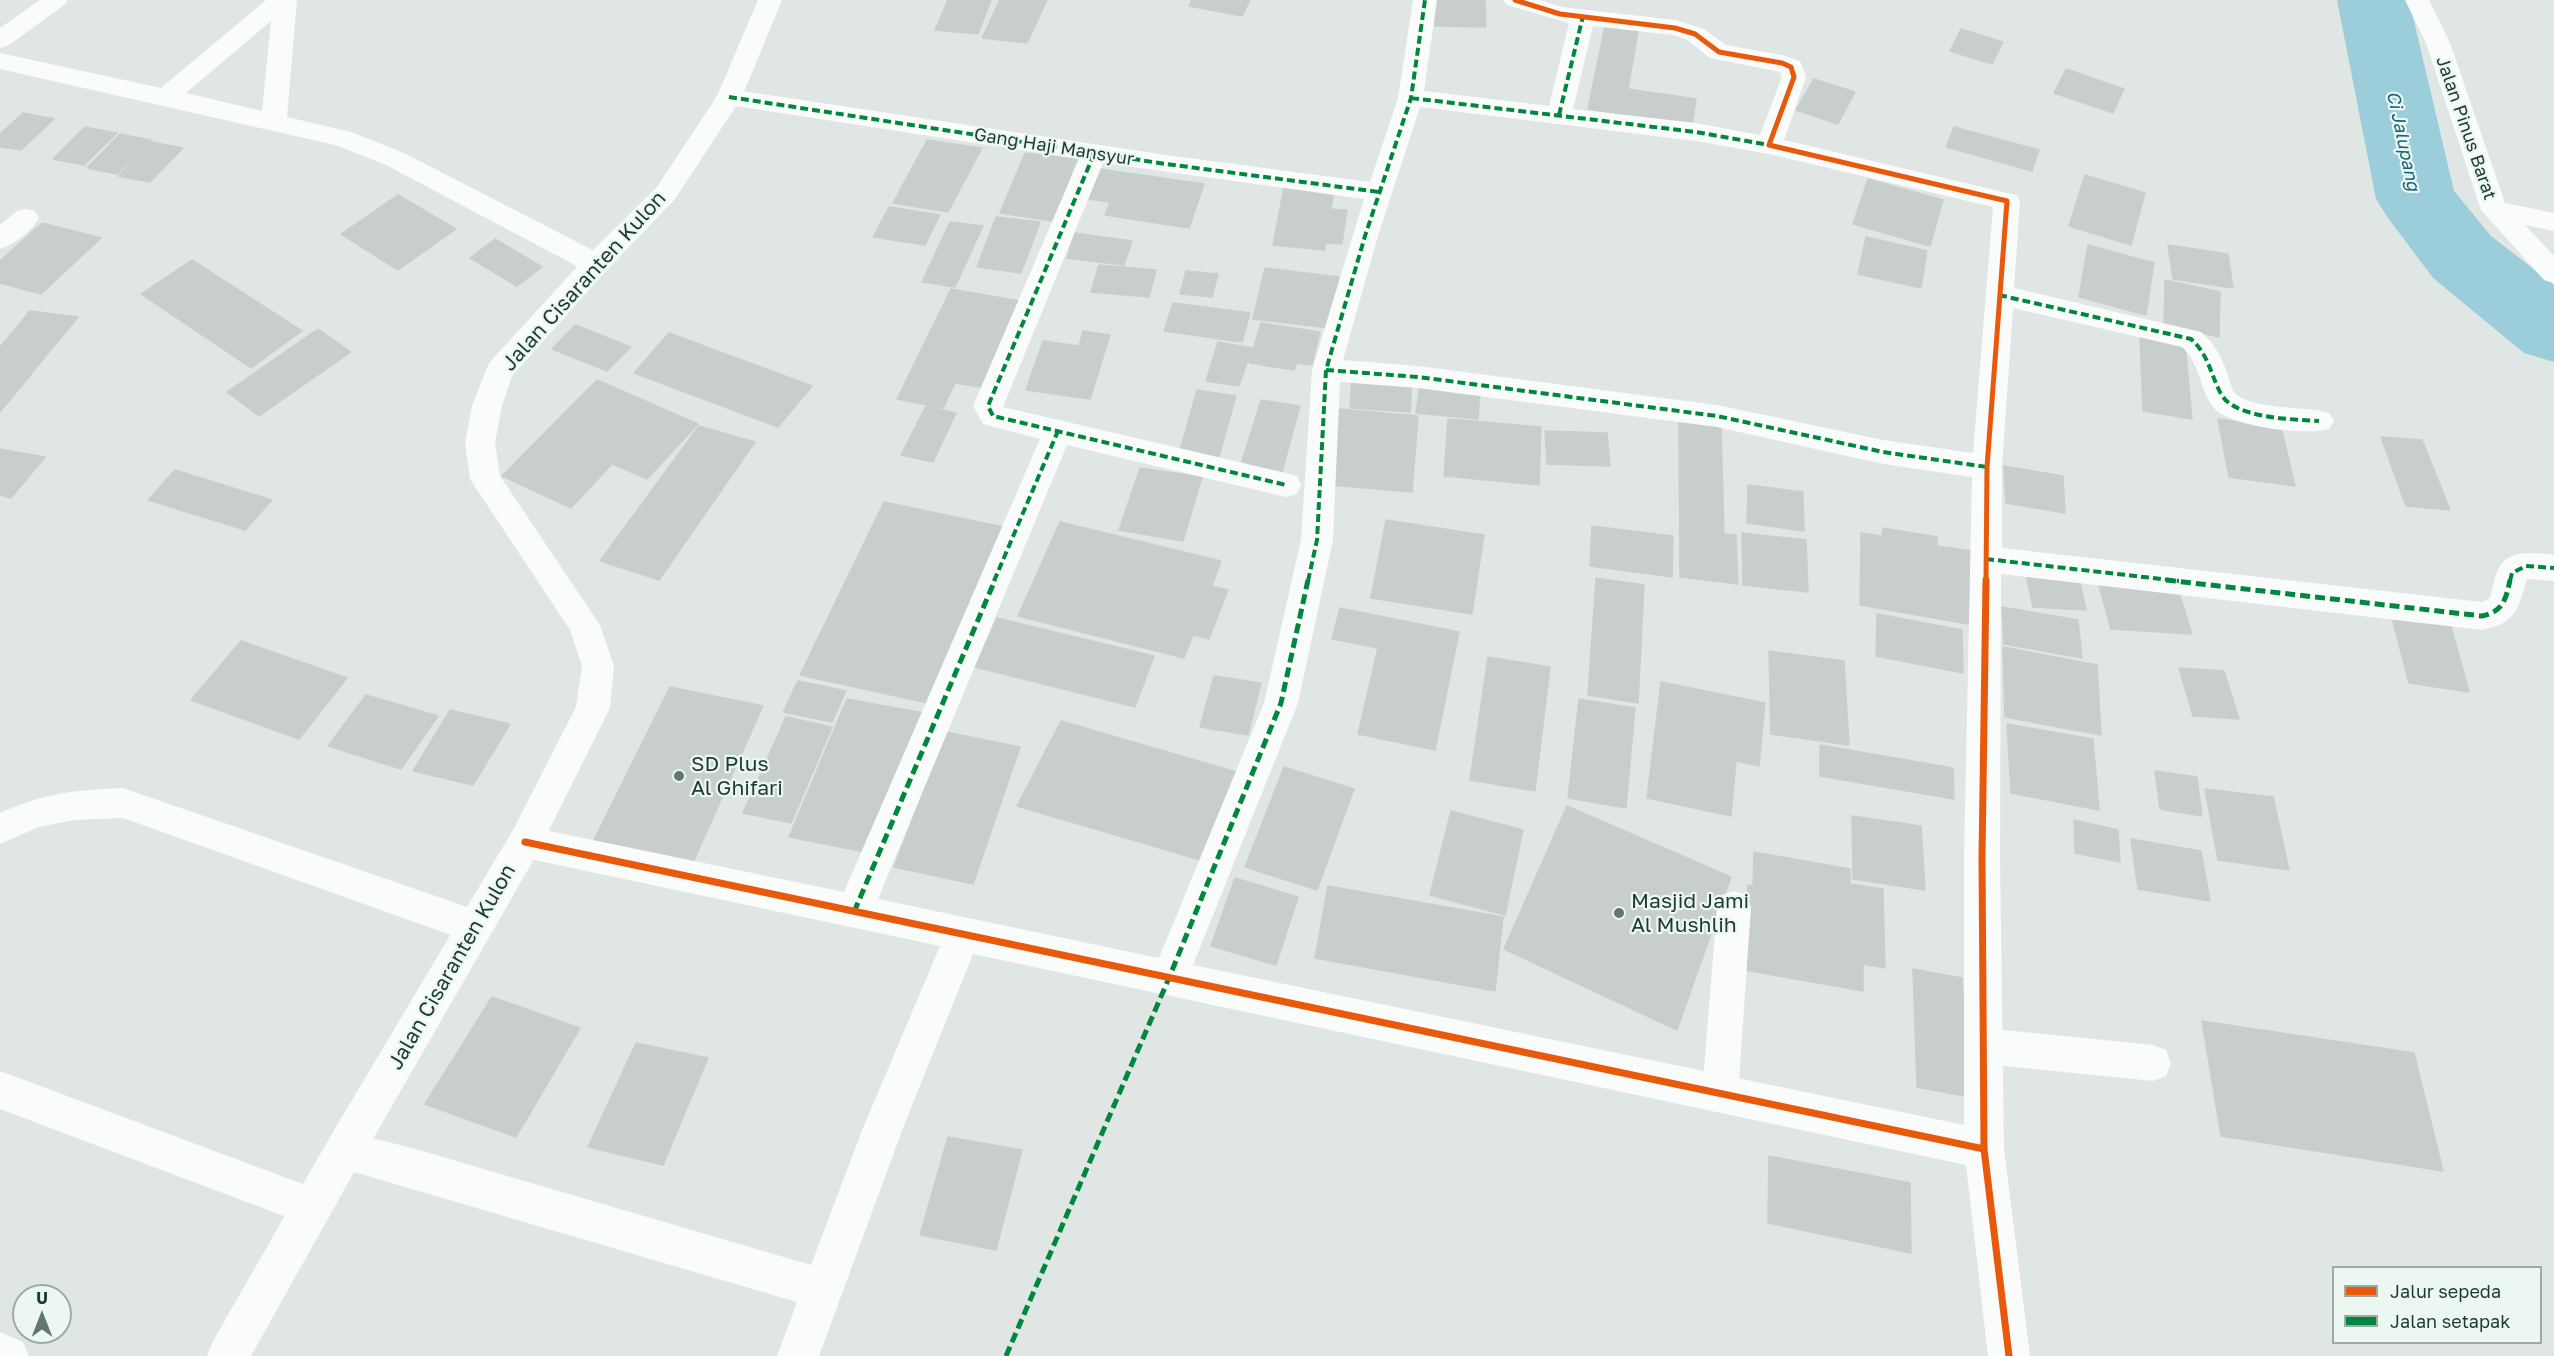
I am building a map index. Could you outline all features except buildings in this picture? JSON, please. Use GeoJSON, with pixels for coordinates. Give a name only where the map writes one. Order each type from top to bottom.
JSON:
{"type":"FeatureCollection","features":[{"type":"Feature","properties":{"kind":"street"},"geometry":{"type":"LineString","coordinates":[[0,39],[56,0]]}},
{"type":"Feature","properties":{"kind":"street"},"geometry":{"type":"LineString","coordinates":[[166,96],[283,0]]}},
{"type":"Feature","properties":{"kind":"street"},"geometry":{"type":"LineString","coordinates":[[274,123],[283,0]]}},
{"type":"Feature","properties":{"kind":"street","name":"Jalan Cisaranten Kulon"},"geometry":{"type":"LineString","coordinates":[[228,1356],[344,1151],[525,842],[593,708],[598,666],[584,625],[485,479],[480,443],[487,406],[499,371],[596,264],[666,193],[729,97],[770,0]]}},
{"type":"Feature","properties":{"kind":"street"},"geometry":{"type":"LineString","coordinates":[[1169,978],[1281,704],[1300,627],[1317,540],[1326,370],[1378,192],[1411,98],[1425,0]]}},
{"type":"Feature","properties":{"kind":"street"},"geometry":{"type":"LineString","coordinates":[[1515,0],[1560,14],[1675,28],[1695,34],[1719,52],[1782,63],[1791,67],[1794,77],[1769,146]]}},
{"type":"Feature","properties":{"kind":"street","name":"Jalan Pinus Barat"},"geometry":{"type":"LineString","coordinates":[[2416,0],[2438,43],[2494,210],[2554,273]]}},
{"type":"Feature","properties":{"kind":"street"},"geometry":{"type":"LineString","coordinates":[[1559,115],[1583,16]]}},
{"type":"Feature","properties":{"kind":"street"},"geometry":{"type":"LineString","coordinates":[[0,61],[166,96],[342,138],[395,159],[596,264]]}},
{"type":"Feature","properties":{"kind":"street","name":"Gang Haji Mansyur"},"geometry":{"type":"LineString","coordinates":[[729,97],[1094,154],[1378,192]]}},
{"type":"Feature","properties":{"kind":"street"},"geometry":{"type":"LineString","coordinates":[[1411,98],[1696,132],[1769,146],[2007,201],[1987,467],[1983,857],[1984,1149],[2010,1356]]}},
{"type":"Feature","properties":{"kind":"street"},"geometry":{"type":"LineString","coordinates":[[1094,154],[988,406],[993,416],[1286,485]]}},
{"type":"Feature","properties":{"kind":"street"},"geometry":{"type":"LineString","coordinates":[[2494,210],[2554,222]]}},
{"type":"Feature","properties":{"kind":"street"},"geometry":{"type":"LineString","coordinates":[[0,239],[26,218]]}},
{"type":"Feature","properties":{"kind":"street"},"geometry":{"type":"LineString","coordinates":[[1999,295],[2191,339],[2204,349],[2225,402],[2240,411],[2319,421]]}},
{"type":"Feature","properties":{"kind":"street"},"geometry":{"type":"LineString","coordinates":[[1326,370],[1418,377],[1717,416],[1883,452],[1987,467]]}},
{"type":"Feature","properties":{"kind":"street"},"geometry":{"type":"LineString","coordinates":[[854,912],[1058,431]]}},
{"type":"Feature","properties":{"kind":"street"},"geometry":{"type":"LineString","coordinates":[[1986,559],[2482,616],[2495,614],[2502,609],[2512,573],[2516,569],[2525,566],[2554,568]]}},
{"type":"Feature","properties":{"kind":"street"},"geometry":{"type":"LineString","coordinates":[[525,842],[1984,1149]]}},
{"type":"Feature","properties":{"kind":"street"},"geometry":{"type":"LineString","coordinates":[[798,1356],[883,1128],[963,934]]}},
{"type":"Feature","properties":{"kind":"street"},"geometry":{"type":"LineString","coordinates":[[0,1090],[313,1207]]}},
{"type":"Feature","properties":{"kind":"street"},"geometry":{"type":"LineString","coordinates":[[344,1151],[412,1168],[823,1289]]}},
{"type":"Feature","properties":{"kind":"lane"},"geometry":{"type":"LineString","coordinates":[[0,830],[35,813],[75,805],[123,803],[476,927]]}},
{"type":"Feature","properties":{"kind":"lane"},"geometry":{"type":"LineString","coordinates":[[1720,1094],[1734,907]]}},
{"type":"Feature","properties":{"kind":"lane"},"geometry":{"type":"LineString","coordinates":[[1984,1046],[2153,1063]]}},
{"type":"Feature","properties":{"kind":"lane"},"geometry":{"type":"LineString","coordinates":[[0,1352],[9,1356]]}},
{"type":"Feature","properties":{"kind":"waterway","name":"Ci Jalupang"},"geometry":{"type":"LineString","coordinates":[[2373,0],[2416,199],[2462,257],[2554,331]]}},
{"type":"Feature","properties":{"kind":"marked path"},"geometry":{"type":"LineString","coordinates":[[1006,1356],[1169,978],[1281,703],[1317,540],[1326,370],[1365,236],[1411,98],[1425,0]]}},
{"type":"Feature","properties":{"kind":"marked path"},"geometry":{"type":"LineString","coordinates":[[1559,115],[1583,16]]}},
{"type":"Feature","properties":{"kind":"marked path"},"geometry":{"type":"LineString","coordinates":[[729,97],[1166,164],[1379,192]]}},
{"type":"Feature","properties":{"kind":"marked path"},"geometry":{"type":"LineString","coordinates":[[1411,98],[1696,132],[1769,145]]}},
{"type":"Feature","properties":{"kind":"marked path"},"geometry":{"type":"LineString","coordinates":[[1094,154],[988,406],[993,416],[1286,485]]}},
{"type":"Feature","properties":{"kind":"marked path"},"geometry":{"type":"LineString","coordinates":[[1999,295],[2191,339],[2204,353],[2220,392],[2230,405],[2268,416],[2319,421]]}},
{"type":"Feature","properties":{"kind":"marked path"},"geometry":{"type":"LineString","coordinates":[[1326,370],[1418,377],[1717,416],[1883,452],[1987,467]]}},
{"type":"Feature","properties":{"kind":"marked path"},"geometry":{"type":"LineString","coordinates":[[854,912],[1058,431]]}},
{"type":"Feature","properties":{"kind":"marked path"},"geometry":{"type":"LineString","coordinates":[[1986,559],[2482,616],[2491,614],[2502,607],[2512,573],[2516,570],[2532,566],[2554,568]]}},
{"type":"Feature","properties":{"kind":"cycle path"},"geometry":{"type":"LineString","coordinates":[[1515,0],[1560,14],[1675,28],[1695,34],[1719,52],[1782,63],[1791,67],[1794,77],[1769,145],[2007,201],[1987,467],[1982,857],[1984,1149],[2009,1356]]}},
{"type":"Feature","properties":{"kind":"cycle path"},"geometry":{"type":"LineString","coordinates":[[525,842],[1984,1149]]}},
{"type":"Feature","properties":{"kind":"place","name":"SD Plus Al Ghifari"},"geometry":{"type":"Point","coordinates":[679,776]}},
{"type":"Feature","properties":{"kind":"place","name":"Masjid Jami Al Mushlih"},"geometry":{"type":"Point","coordinates":[1619,913]}}]}
